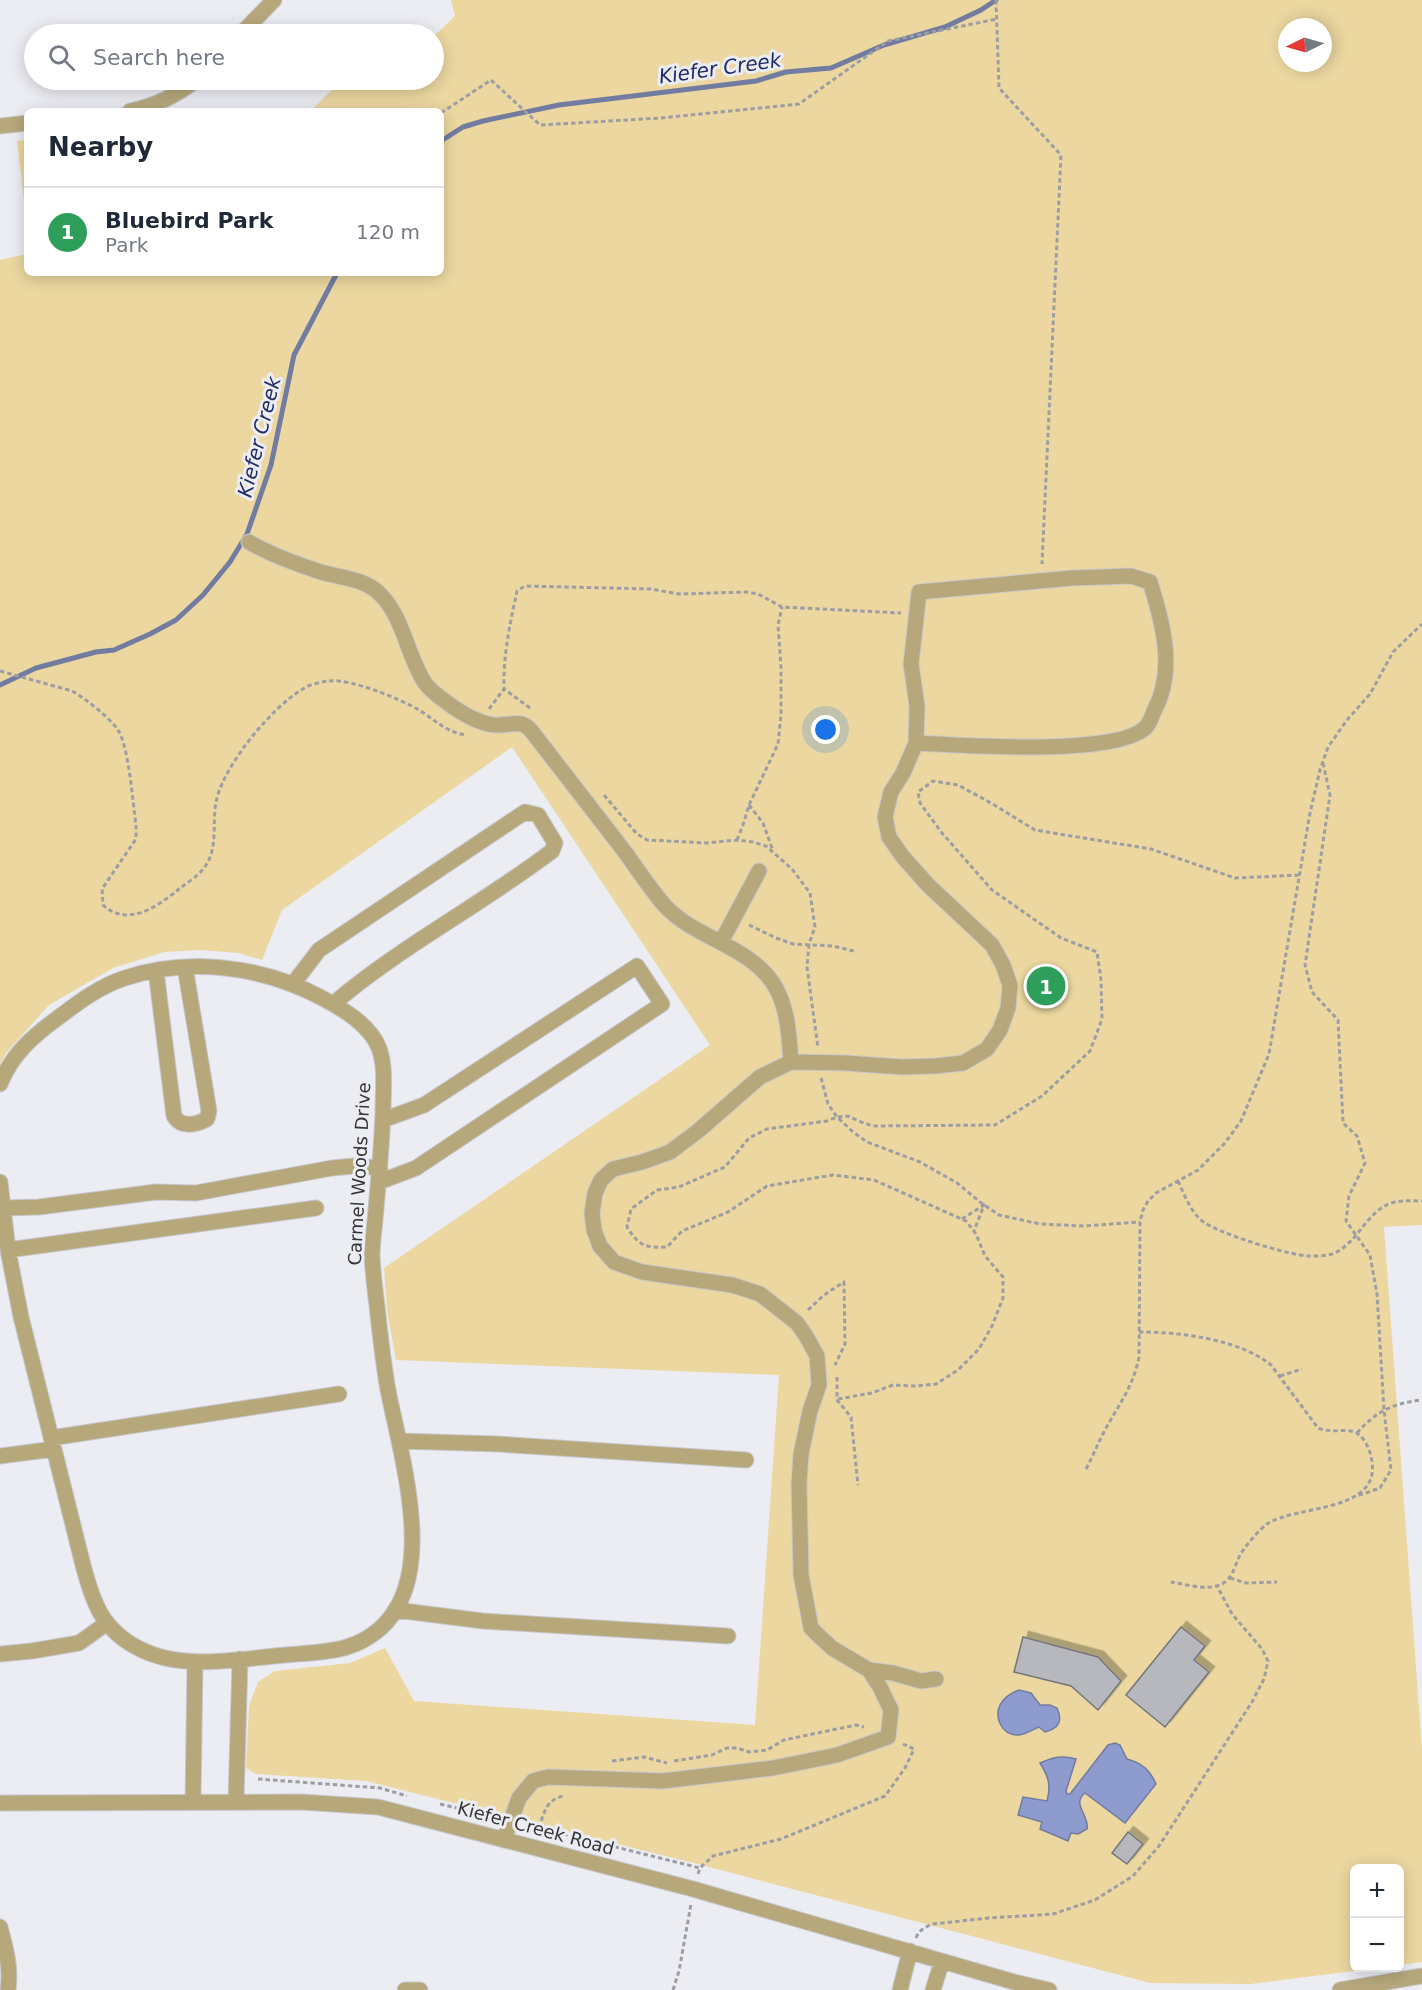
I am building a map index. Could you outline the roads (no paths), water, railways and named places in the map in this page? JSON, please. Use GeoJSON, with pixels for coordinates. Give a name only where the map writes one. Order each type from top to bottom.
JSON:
{"type":"FeatureCollection","features":[{"type":"Feature","properties":{"kind":"street"},"geometry":{"type":"LineString","coordinates":[[251,24],[274,0]]}},
{"type":"Feature","properties":{"kind":"street"},"geometry":{"type":"LineString","coordinates":[[146,108],[181,90]]}},
{"type":"Feature","properties":{"kind":"street"},"geometry":{"type":"LineString","coordinates":[[0,126],[24,123]]}},
{"type":"Feature","properties":{"kind":"street"},"geometry":{"type":"LineString","coordinates":[[249,543],[268,554],[322,572],[363,582],[379,592],[402,629],[426,685],[456,709],[483,723],[523,724],[533,733],[667,907],[695,930],[721,942],[750,960],[772,982],[781,998],[789,1030],[791,1062]]}},
{"type":"Feature","properties":{"kind":"street"},"geometry":{"type":"LineString","coordinates":[[916,743],[1005,747],[1072,746],[1123,739],[1146,728],[1158,705],[1166,676],[1165,646],[1160,615],[1149,582],[1131,576],[919,592],[911,664],[917,706],[916,743],[903,773],[891,792],[885,817],[889,837],[903,857],[928,885],[992,945],[1003,965],[1010,985],[1008,1008],[1000,1030],[987,1049],[963,1063],[935,1066],[902,1067],[791,1062],[760,1077],[670,1152],[613,1169],[598,1186],[592,1213],[594,1230],[600,1246],[614,1262],[642,1272],[732,1285],[760,1294],[797,1323],[817,1356],[819,1385],[803,1443],[799,1484],[801,1575],[811,1628],[832,1648],[869,1670],[893,1673],[921,1681],[936,1679]]}},
{"type":"Feature","properties":{"kind":"street"},"geometry":{"type":"LineString","coordinates":[[293,984],[319,950],[525,812],[538,814],[555,843],[552,851],[511,882],[365,977],[333,1004]]}},
{"type":"Feature","properties":{"kind":"street"},"geometry":{"type":"LineString","coordinates":[[721,942],[759,871]]}},
{"type":"Feature","properties":{"kind":"street"},"geometry":{"type":"LineString","coordinates":[[3,1208],[156,1192],[196,1192],[332,1168],[354,1166],[379,1175],[416,1168],[662,1004],[637,966],[424,1105],[382,1120]]}},
{"type":"Feature","properties":{"kind":"street"},"geometry":{"type":"LineString","coordinates":[[156,971],[174,1116],[182,1124],[203,1121],[207,1119],[209,1111],[185,967]]}},
{"type":"Feature","properties":{"kind":"street","name":"Carmel Woods Drive"},"geometry":{"type":"LineString","coordinates":[[0,1084],[7,1067],[33,1036],[95,991],[123,978],[185,967],[217,967],[251,972],[293,984],[333,1004],[368,1030],[377,1043],[383,1078],[379,1175],[372,1254],[387,1386],[399,1441],[412,1524],[412,1562],[396,1610],[375,1634],[348,1647],[195,1662],[159,1657],[137,1648],[107,1623],[92,1599],[21,1317],[7,1278],[8,1250],[0,1182]]}},
{"type":"Feature","properties":{"kind":"street"},"geometry":{"type":"LineString","coordinates":[[8,1250],[316,1208]]}},
{"type":"Feature","properties":{"kind":"street"},"geometry":{"type":"LineString","coordinates":[[0,1456],[52,1444],[339,1394]]}},
{"type":"Feature","properties":{"kind":"street"},"geometry":{"type":"LineString","coordinates":[[399,1441],[498,1444],[746,1460]]}},
{"type":"Feature","properties":{"kind":"street"},"geometry":{"type":"LineString","coordinates":[[396,1610],[483,1621],[728,1636]]}},
{"type":"Feature","properties":{"kind":"street"},"geometry":{"type":"LineString","coordinates":[[0,1654],[79,1643],[107,1623]]}},
{"type":"Feature","properties":{"kind":"street"},"geometry":{"type":"LineString","coordinates":[[236,1801],[240,1659]]}},
{"type":"Feature","properties":{"kind":"street"},"geometry":{"type":"LineString","coordinates":[[193,1802],[195,1662]]}},
{"type":"Feature","properties":{"kind":"street"},"geometry":{"type":"LineString","coordinates":[[504,1840],[519,1798],[533,1781],[549,1776],[674,1780],[773,1768],[837,1755],[888,1737],[891,1710],[869,1670]]}},
{"type":"Feature","properties":{"kind":"street","name":"Kiefer Creek Road"},"geometry":{"type":"LineString","coordinates":[[0,1803],[236,1801],[378,1807],[693,1889],[1049,1990]]}},
{"type":"Feature","properties":{"kind":"street"},"geometry":{"type":"LineString","coordinates":[[0,1930],[8,1956],[8,1990]]}},
{"type":"Feature","properties":{"kind":"street"},"geometry":{"type":"LineString","coordinates":[[900,1990],[910,1951]]}},
{"type":"Feature","properties":{"kind":"street"},"geometry":{"type":"LineString","coordinates":[[933,1990],[942,1961]]}},
{"type":"Feature","properties":{"kind":"street"},"geometry":{"type":"LineString","coordinates":[[1340,1990],[1422,1976]]}},
{"type":"Feature","properties":{"kind":"street"},"geometry":{"type":"LineString","coordinates":[[405,1990],[420,1990]]}},
{"type":"Feature","properties":{"kind":"water"},"geometry":{"type":"Polygon","coordinates":[[[1019,1690],[1031,1693],[1040,1705],[1057,1708],[1060,1720],[1057,1726],[1045,1732],[1039,1727],[1019,1735],[1007,1732],[999,1720],[998,1710],[1008,1696],[1019,1690]]]}},
{"type":"Feature","properties":{"kind":"water"},"geometry":{"type":"Polygon","coordinates":[[[1115,1743],[1120,1745],[1127,1759],[1148,1771],[1156,1784],[1125,1823],[1085,1793],[1081,1797],[1080,1806],[1086,1819],[1087,1829],[1078,1834],[1071,1833],[1068,1841],[1040,1829],[1042,1822],[1018,1815],[1023,1797],[1047,1801],[1048,1782],[1040,1763],[1058,1757],[1076,1759],[1066,1791],[1070,1794],[1108,1745],[1115,1743]]]}},
{"type":"Feature","properties":{"kind":"waterway","name":"Kiefer Creek"},"geometry":{"type":"LineString","coordinates":[[444,139],[463,127],[483,121],[559,105],[756,81],[786,72],[831,68],[884,45],[945,27],[981,10],[996,0]]}},
{"type":"Feature","properties":{"kind":"waterway","name":"Kiefer Creek"},"geometry":{"type":"LineString","coordinates":[[0,685],[36,668],[96,652],[114,650],[176,620],[203,595],[230,562],[247,534],[271,465],[294,355],[335,276]]}},
{"type":"Feature","properties":{"kind":"place","name":"Bluebird Park"},"geometry":{"type":"Point","coordinates":[1046,986]}}]}
